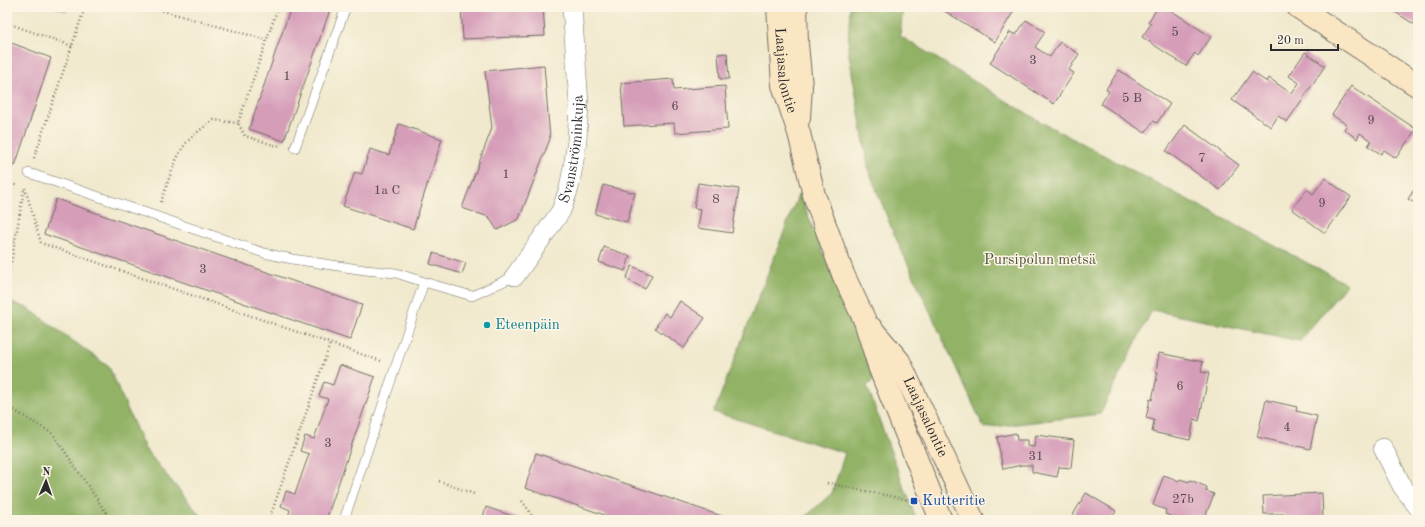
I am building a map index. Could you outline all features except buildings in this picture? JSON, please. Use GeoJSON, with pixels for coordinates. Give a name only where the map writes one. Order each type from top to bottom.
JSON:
{"type":"FeatureCollection","features":[{"type":"Feature","properties":{"kind":"main road","name":"Laajasalontie"},"geometry":{"type":"LineString","coordinates":[[778,7],[783,85],[799,133],[814,195],[843,274],[865,321],[880,369],[941,520]]}},
{"type":"Feature","properties":{"kind":"main road","name":"Laajasalontie"},"geometry":{"type":"LineString","coordinates":[[796,7],[797,44],[801,86],[799,133]]}},
{"type":"Feature","properties":{"kind":"main road"},"geometry":{"type":"LineString","coordinates":[[1298,7],[1418,86]]}},
{"type":"Feature","properties":{"kind":"main road","name":"Laajasalontie"},"geometry":{"type":"LineString","coordinates":[[865,321],[899,361],[973,520]]}},
{"type":"Feature","properties":{"kind":"street","name":"Svanströminkuja"},"geometry":{"type":"LineString","coordinates":[[515,276],[561,211],[574,167],[579,104],[572,7]]}},
{"type":"Feature","properties":{"kind":"street"},"geometry":{"type":"LineString","coordinates":[[1383,448],[1402,486],[1418,507]]}},
{"type":"Feature","properties":{"kind":"lane"},"geometry":{"type":"LineString","coordinates":[[296,145],[346,7]]}},
{"type":"Feature","properties":{"kind":"lane"},"geometry":{"type":"LineString","coordinates":[[29,173],[264,253],[292,259],[396,273],[472,296],[515,276]]}},
{"type":"Feature","properties":{"kind":"lane"},"geometry":{"type":"LineString","coordinates":[[344,520],[394,366],[424,282]]}},
{"type":"Feature","properties":{"kind":"path"},"geometry":{"type":"LineString","coordinates":[[29,173],[85,7]]}},
{"type":"Feature","properties":{"kind":"path"},"geometry":{"type":"LineString","coordinates":[[143,7],[153,8],[267,40]]}},
{"type":"Feature","properties":{"kind":"path"},"geometry":{"type":"LineString","coordinates":[[278,7],[238,123],[245,136],[277,146],[296,145]]}},
{"type":"Feature","properties":{"kind":"path"},"geometry":{"type":"LineString","coordinates":[[7,23],[72,46]]}},
{"type":"Feature","properties":{"kind":"path"},"geometry":{"type":"LineString","coordinates":[[156,216],[176,161],[186,143],[201,129],[214,120],[238,123]]}},
{"type":"Feature","properties":{"kind":"path"},"geometry":{"type":"LineString","coordinates":[[7,182],[25,188]]}},
{"type":"Feature","properties":{"kind":"path"},"geometry":{"type":"LineString","coordinates":[[7,273],[10,269],[25,188]]}},
{"type":"Feature","properties":{"kind":"path"},"geometry":{"type":"LineString","coordinates":[[25,188],[41,243],[394,366]]}},
{"type":"Feature","properties":{"kind":"path"},"geometry":{"type":"LineString","coordinates":[[269,520],[330,344]]}},
{"type":"Feature","properties":{"kind":"path"},"geometry":{"type":"LineString","coordinates":[[7,406],[53,434],[111,520]]}},
{"type":"Feature","properties":{"kind":"path"},"geometry":{"type":"LineString","coordinates":[[439,482],[474,494]]}},
{"type":"Feature","properties":{"kind":"path"},"geometry":{"type":"LineString","coordinates":[[827,483],[914,501]]}},
{"type":"Feature","properties":{"kind":"path"},"geometry":{"type":"LineString","coordinates":[[522,501],[530,512],[533,520]]}},
{"type":"Feature","properties":{"kind":"green space","name":"Pursipolun metsä"},"geometry":{"type":"Polygon","coordinates":[[[850,7],[903,7],[900,36],[1041,122],[1347,284],[1300,341],[1152,310],[1100,414],[984,428],[893,232],[869,171],[848,49],[850,7]]]}},
{"type":"Feature","properties":{"kind":"green space"},"geometry":{"type":"Polygon","coordinates":[[[799,193],[874,379],[867,386],[917,520],[802,520],[832,493],[845,453],[714,412],[799,193]]]}},
{"type":"Feature","properties":{"kind":"green space"},"geometry":{"type":"Polygon","coordinates":[[[7,301],[28,308],[109,367],[145,449],[204,520],[7,520],[7,301]]]}},
{"type":"Feature","properties":{"kind":"place","name":"Eteenpäin"},"geometry":{"type":"Point","coordinates":[487,325]}},
{"type":"Feature","properties":{"kind":"place","name":"Kutteritie"},"geometry":{"type":"Point","coordinates":[914,501]}}]}
